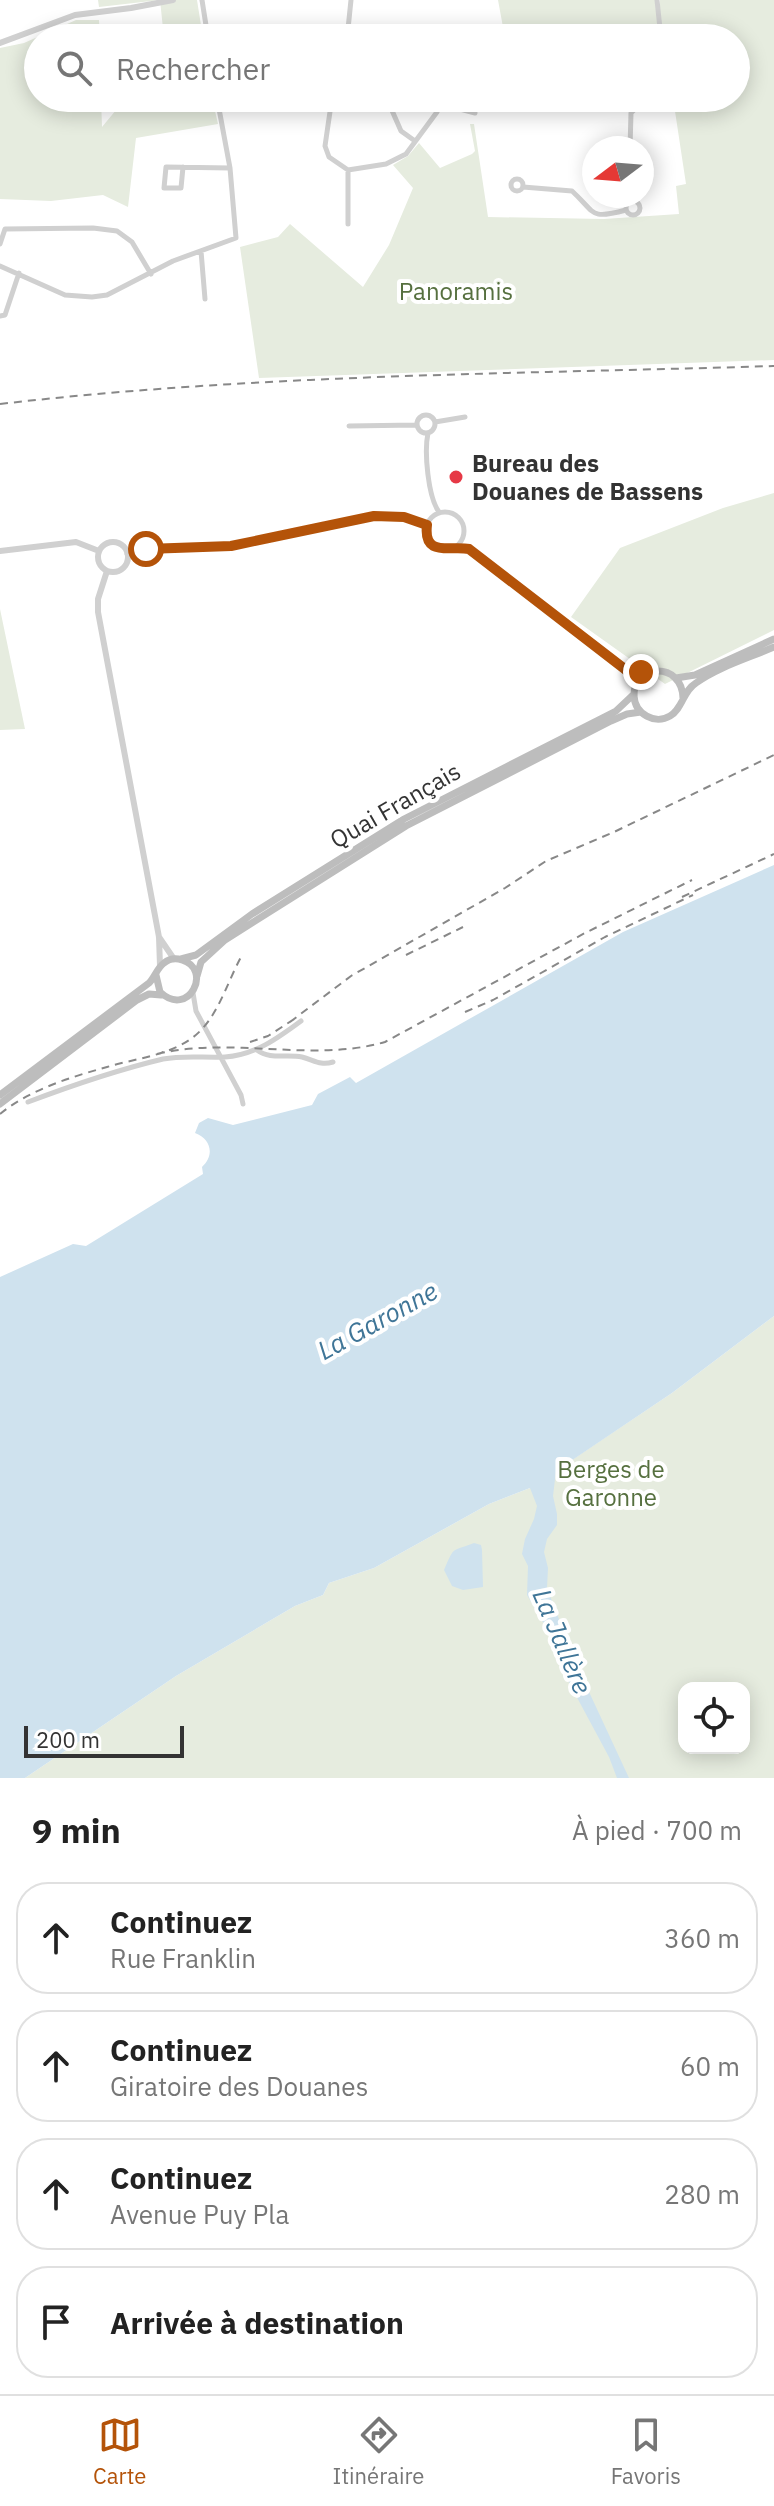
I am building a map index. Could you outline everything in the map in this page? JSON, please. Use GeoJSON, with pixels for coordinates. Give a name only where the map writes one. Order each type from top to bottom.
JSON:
{"type":"FeatureCollection","features":[{"type":"Feature","properties":{"kind":"main road"},"geometry":{"type":"LineString","coordinates":[[676,678],[695,675],[774,639]]}},
{"type":"Feature","properties":{"kind":"main road"},"geometry":{"type":"LineString","coordinates":[[683,698],[676,678],[664,671],[651,672],[638,681],[635,691],[635,701],[641,712],[653,719],[666,718],[677,710],[689,688],[697,682],[774,647]]}},
{"type":"Feature","properties":{"kind":"main road","name":"Quai Français"},"geometry":{"type":"LineString","coordinates":[[177,959],[196,955],[230,928],[404,819],[616,711],[635,691]]}},
{"type":"Feature","properties":{"kind":"main road","name":"Quai Français"},"geometry":{"type":"LineString","coordinates":[[197,976],[201,962],[225,940],[406,826],[611,721],[641,712]]}},
{"type":"Feature","properties":{"kind":"main road"},"geometry":{"type":"LineString","coordinates":[[0,1095],[149,983],[160,966],[177,959],[191,965],[197,976],[193,992],[188,996],[176,1000],[153,994],[141,997],[0,1104]]}},
{"type":"Feature","properties":{"kind":"main road"},"geometry":{"type":"LineString","coordinates":[[156,975],[157,986],[164,996]]}},
{"type":"Feature","properties":{"kind":"street"},"geometry":{"type":"LineString","coordinates":[[51,24],[75,15],[173,0]]}},
{"type":"Feature","properties":{"kind":"street"},"geometry":{"type":"LineString","coordinates":[[202,0],[206,24]]}},
{"type":"Feature","properties":{"kind":"street"},"geometry":{"type":"LineString","coordinates":[[349,24],[351,0]]}},
{"type":"Feature","properties":{"kind":"street"},"geometry":{"type":"LineString","coordinates":[[657,0],[660,24]]}},
{"type":"Feature","properties":{"kind":"street"},"geometry":{"type":"LineString","coordinates":[[0,43],[24,34]]}},
{"type":"Feature","properties":{"kind":"street"},"geometry":{"type":"LineString","coordinates":[[0,266],[65,295],[92,297],[107,295],[173,261],[236,238],[230,168],[220,112]]}},
{"type":"Feature","properties":{"kind":"street"},"geometry":{"type":"LineString","coordinates":[[330,112],[325,146],[329,157],[348,170],[386,164],[406,154],[434,112]]}},
{"type":"Feature","properties":{"kind":"street"},"geometry":{"type":"LineString","coordinates":[[393,112],[401,131],[415,141]]}},
{"type":"Feature","properties":{"kind":"street"},"geometry":{"type":"LineString","coordinates":[[630,136],[632,112]]}},
{"type":"Feature","properties":{"kind":"street"},"geometry":{"type":"LineString","coordinates":[[183,167],[181,188],[164,188],[166,167],[183,167],[230,168]]}},
{"type":"Feature","properties":{"kind":"street"},"geometry":{"type":"LineString","coordinates":[[348,170],[348,224]]}},
{"type":"Feature","properties":{"kind":"street"},"geometry":{"type":"LineString","coordinates":[[523,187],[572,191],[588,209],[601,215],[626,210],[633,215],[639,212],[639,208]]}},
{"type":"Feature","properties":{"kind":"street"},"geometry":{"type":"LineString","coordinates":[[0,244],[5,229],[93,228],[117,231],[132,242],[151,274]]}},
{"type":"Feature","properties":{"kind":"street"},"geometry":{"type":"LineString","coordinates":[[201,251],[205,299]]}},
{"type":"Feature","properties":{"kind":"street"},"geometry":{"type":"LineString","coordinates":[[0,316],[5,315],[19,273]]}},
{"type":"Feature","properties":{"kind":"street"},"geometry":{"type":"LineString","coordinates":[[426,415],[435,422],[433,430],[428,433],[421,432],[416,425],[419,418],[426,415]]}},
{"type":"Feature","properties":{"kind":"street"},"geometry":{"type":"LineString","coordinates":[[435,422],[465,417]]}},
{"type":"Feature","properties":{"kind":"street"},"geometry":{"type":"LineString","coordinates":[[349,426],[416,425]]}},
{"type":"Feature","properties":{"kind":"street"},"geometry":{"type":"LineString","coordinates":[[428,433],[431,494],[439,512]]}},
{"type":"Feature","properties":{"kind":"street"},"geometry":{"type":"LineString","coordinates":[[469,549],[464,526],[457,516],[439,512],[427,525],[427,536],[434,546],[445,550],[456,547],[469,549],[626,670],[635,691]]}},
{"type":"Feature","properties":{"kind":"street"},"geometry":{"type":"LineString","coordinates":[[127,554],[165,547],[204,549],[231,546],[374,516],[404,517],[427,525]]}},
{"type":"Feature","properties":{"kind":"street"},"geometry":{"type":"LineString","coordinates":[[456,547],[464,535]]}},
{"type":"Feature","properties":{"kind":"street"},"geometry":{"type":"LineString","coordinates":[[0,551],[76,542],[99,551]]}},
{"type":"Feature","properties":{"kind":"street"},"geometry":{"type":"LineString","coordinates":[[105,544],[123,546],[127,554],[124,567],[116,572],[107,571],[98,561],[99,551],[105,544]]}},
{"type":"Feature","properties":{"kind":"street"},"geometry":{"type":"LineString","coordinates":[[107,571],[98,599],[100,624],[159,937],[160,966]]}},
{"type":"Feature","properties":{"kind":"street"},"geometry":{"type":"LineString","coordinates":[[626,670],[651,672]]}},
{"type":"Feature","properties":{"kind":"street"},"geometry":{"type":"LineString","coordinates":[[159,937],[177,959]]}},
{"type":"Feature","properties":{"kind":"street"},"geometry":{"type":"LineString","coordinates":[[193,992],[196,1011],[243,1104]]}},
{"type":"Feature","properties":{"kind":"street"},"geometry":{"type":"LineString","coordinates":[[28,1102],[100,1075],[152,1062],[182,1057],[242,1055],[257,1050],[301,1021]]}},
{"type":"Feature","properties":{"kind":"street"},"geometry":{"type":"LineString","coordinates":[[257,1050],[266,1056],[300,1057],[322,1064],[333,1062]]}},
{"type":"Feature","properties":{"kind":"green space"},"geometry":{"type":"Polygon","coordinates":[[[98,0],[160,0],[99,7],[98,0]]]}},
{"type":"Feature","properties":{"kind":"green space"},"geometry":{"type":"Polygon","coordinates":[[[160,0],[197,0],[201,24],[163,24],[160,0]]]}},
{"type":"Feature","properties":{"kind":"green space","name":"Panoramis"},"geometry":{"type":"Polygon","coordinates":[[[498,0],[658,0],[660,8],[660,0],[774,0],[774,360],[259,378],[240,247],[278,237],[290,224],[363,287],[389,245],[413,188],[393,165],[408,156],[419,143],[440,168],[475,151],[470,124],[474,124],[488,217],[604,219],[679,214],[676,186],[686,184],[675,112],[750,112],[750,24],[502,24],[498,0]]]}},
{"type":"Feature","properties":{"kind":"green space"},"geometry":{"type":"Polygon","coordinates":[[[76,20],[99,20],[99,24],[67,24],[76,20]]]}},
{"type":"Feature","properties":{"kind":"green space"},"geometry":{"type":"Polygon","coordinates":[[[24,43],[24,112],[101,112],[102,127],[114,112],[215,112],[218,124],[136,138],[128,207],[103,195],[51,201],[0,199],[0,48],[24,43]]]}},
{"type":"Feature","properties":{"kind":"green space"},"geometry":{"type":"Polygon","coordinates":[[[774,493],[774,630],[665,684],[571,617],[620,548],[723,508],[774,493]]]}},
{"type":"Feature","properties":{"kind":"green space"},"geometry":{"type":"Polygon","coordinates":[[[0,609],[25,729],[0,730],[0,609]]]}},
{"type":"Feature","properties":{"kind":"green space","name":"Berges de Garonne"},"geometry":{"type":"Polygon","coordinates":[[[774,1316],[774,1778],[25,1778],[176,1676],[295,1606],[323,1595],[329,1583],[374,1568],[489,1504],[530,1488],[672,1393],[774,1316]]]}},
{"type":"Feature","properties":{"kind":"water"},"geometry":{"type":"Polygon","coordinates":[[[774,865],[774,1316],[672,1393],[556,1471],[553,1496],[557,1525],[547,1539],[544,1552],[548,1568],[547,1588],[577,1666],[629,1778],[617,1778],[566,1677],[547,1629],[527,1595],[528,1566],[522,1554],[537,1506],[530,1488],[489,1504],[374,1568],[329,1583],[323,1595],[295,1606],[176,1676],[25,1778],[0,1778],[0,1277],[73,1244],[86,1246],[203,1174],[202,1167],[210,1153],[205,1139],[195,1133],[199,1123],[208,1118],[233,1125],[312,1105],[318,1094],[350,1077],[356,1083],[623,932],[774,865]]]}},
{"type":"Feature","properties":{"kind":"water"},"geometry":{"type":"Polygon","coordinates":[[[474,1543],[481,1545],[483,1587],[463,1590],[452,1586],[444,1570],[450,1556],[457,1549],[474,1543]]]}},
{"type":"Feature","properties":{"kind":"railway"},"geometry":{"type":"LineString","coordinates":[[0,404],[290,381],[774,366]]}},
{"type":"Feature","properties":{"kind":"railway"},"geometry":{"type":"LineString","coordinates":[[290,1022],[351,976],[505,888],[546,861],[774,755]]}},
{"type":"Feature","properties":{"kind":"railway"},"geometry":{"type":"LineString","coordinates":[[682,897],[774,854]]}},
{"type":"Feature","properties":{"kind":"railway"},"geometry":{"type":"LineString","coordinates":[[157,1054],[214,1047],[329,1050],[385,1042],[585,933],[692,880]]}},
{"type":"Feature","properties":{"kind":"railway"},"geometry":{"type":"LineString","coordinates":[[465,1012],[493,1000],[605,937],[693,895]]}},
{"type":"Feature","properties":{"kind":"railway"},"geometry":{"type":"LineString","coordinates":[[406,955],[463,927]]}},
{"type":"Feature","properties":{"kind":"railway"},"geometry":{"type":"LineString","coordinates":[[0,1114],[51,1085],[183,1044],[209,1020],[241,957]]}},
{"type":"Feature","properties":{"kind":"railway"},"geometry":{"type":"LineString","coordinates":[[250,1042],[268,1036],[299,1016]]}},
{"type":"Feature","properties":{"kind":"place","name":"Bureau des Douanes de Bassens"},"geometry":{"type":"Point","coordinates":[456,477]}},
{"type":"Feature","properties":{"kind":"route"},"geometry":{"type":"LineString","coordinates":[[146,549],[231,546],[374,516],[404,517],[427,525],[427,536],[439,549],[469,549],[626,670],[641,672]]}},
{"type":"Feature","properties":{"kind":"water label","name":"La Garonne"},"geometry":{"type":"Point","coordinates":[377,1320]}},
{"type":"Feature","properties":{"kind":"water label","name":"La Jallère"},"geometry":{"type":"Point","coordinates":[563,1641]}}]}
